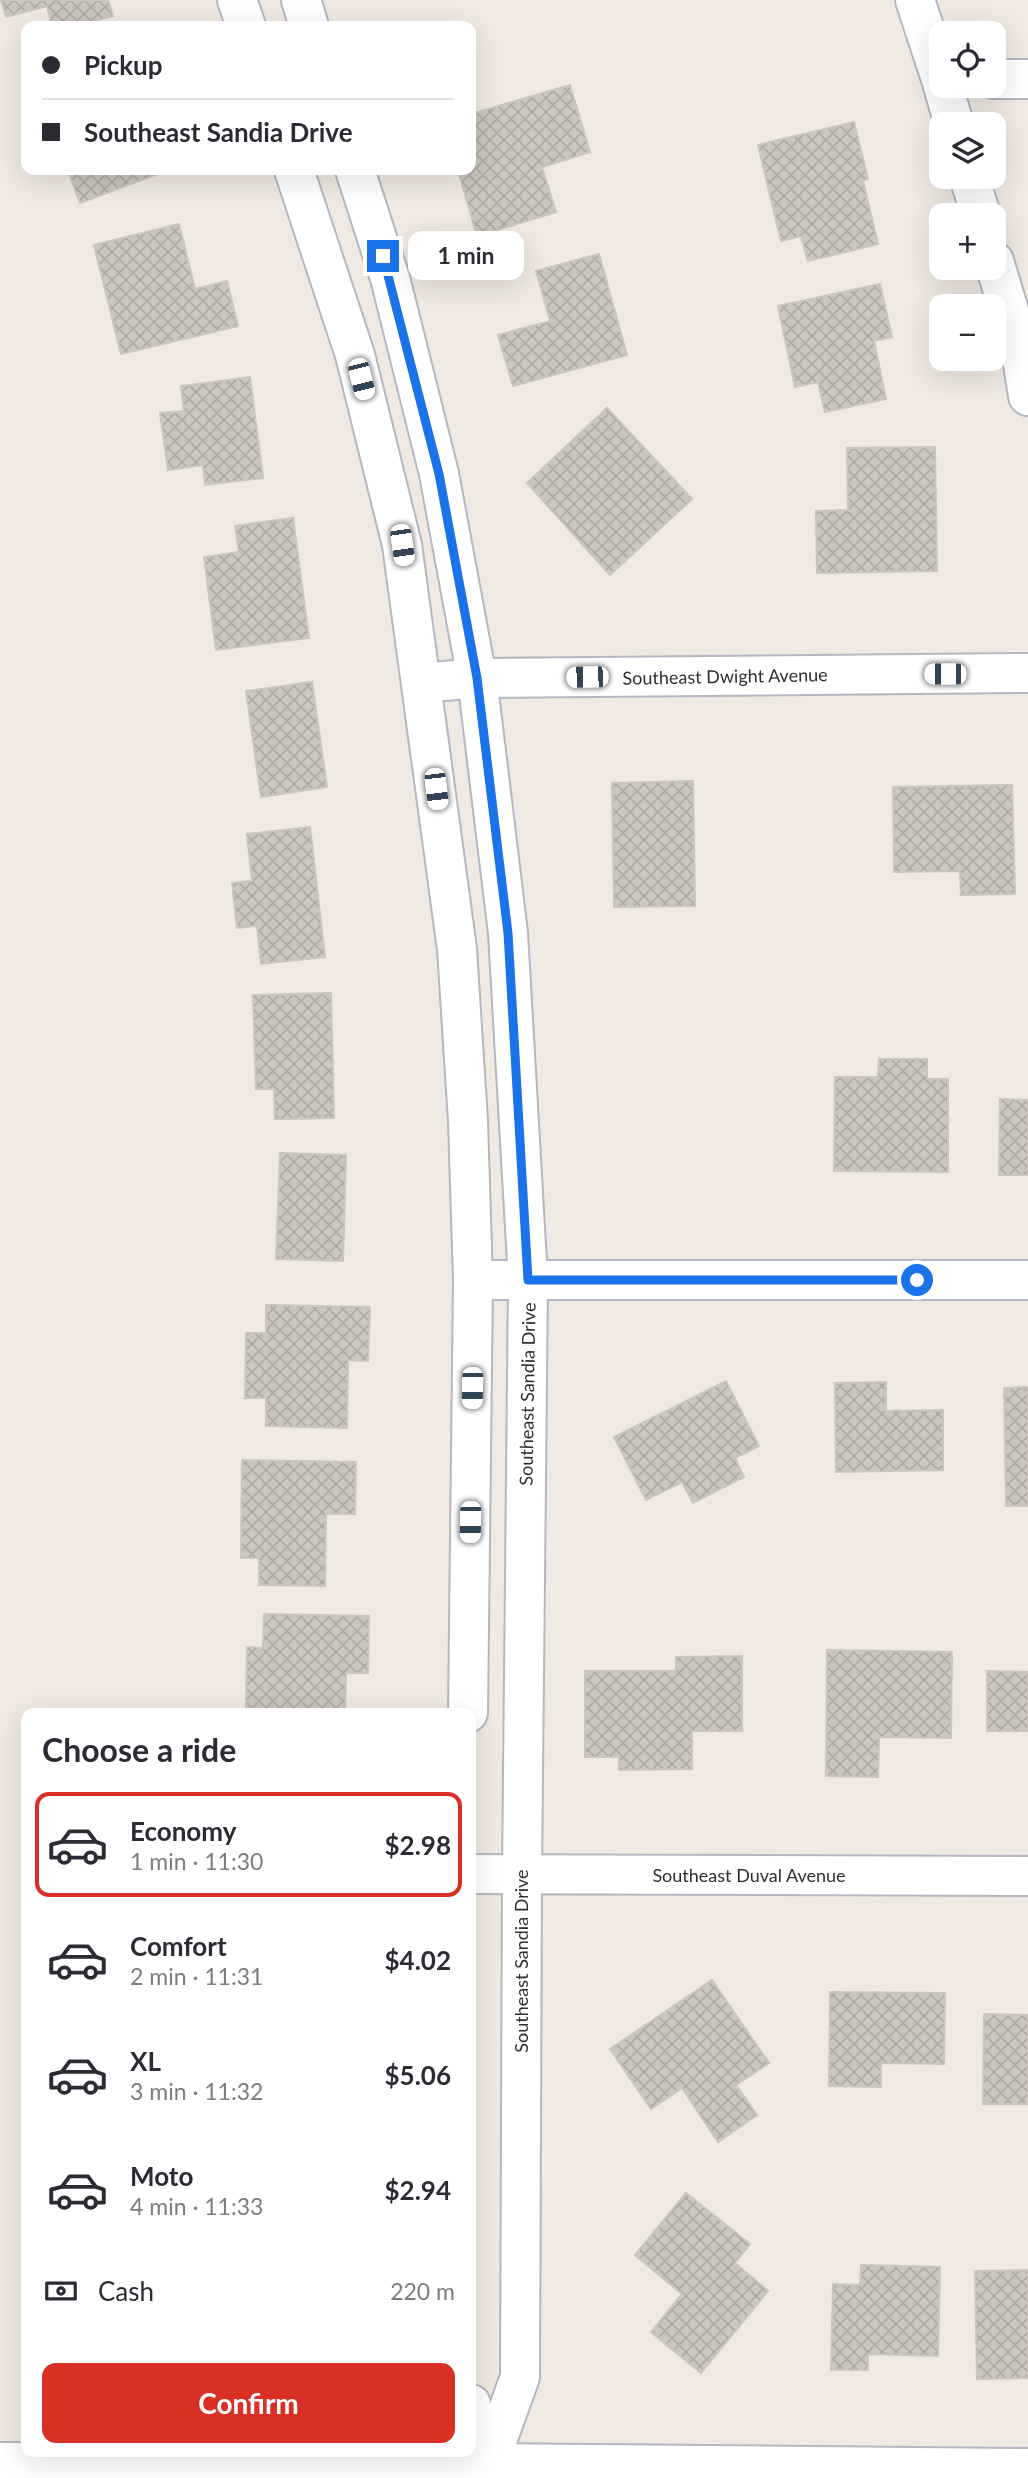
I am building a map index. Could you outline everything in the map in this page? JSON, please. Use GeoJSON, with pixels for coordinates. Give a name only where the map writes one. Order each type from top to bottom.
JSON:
{"type":"FeatureCollection","features":[{"type":"Feature","properties":{"kind":"street"},"geometry":{"type":"LineString","coordinates":[[237,0],[244,21]]}},
{"type":"Feature","properties":{"kind":"street"},"geometry":{"type":"LineString","coordinates":[[301,0],[307,21]]}},
{"type":"Feature","properties":{"kind":"street"},"geometry":{"type":"LineString","coordinates":[[915,0],[929,42]]}},
{"type":"Feature","properties":{"kind":"street"},"geometry":{"type":"LineString","coordinates":[[1006,79],[1028,79]]}},
{"type":"Feature","properties":{"kind":"street"},"geometry":{"type":"LineString","coordinates":[[296,175],[355,355],[402,545],[457,949],[468,1121],[473,1280],[468,1708]]}},
{"type":"Feature","properties":{"kind":"street","name":"Southeast Sandia Drive"},"geometry":{"type":"LineString","coordinates":[[357,175],[390,278],[439,474],[477,678],[508,933],[528,1280],[520,2377],[490,2470]]}},
{"type":"Feature","properties":{"kind":"street"},"geometry":{"type":"LineString","coordinates":[[1000,280],[1021,351],[1028,396]]}},
{"type":"Feature","properties":{"kind":"street","name":"Southeast Dwight Avenue"},"geometry":{"type":"LineString","coordinates":[[422,683],[477,678],[1028,673]]}},
{"type":"Feature","properties":{"kind":"street"},"geometry":{"type":"LineString","coordinates":[[473,1280],[1028,1280]]}},
{"type":"Feature","properties":{"kind":"street","name":"Southeast Duval Avenue"},"geometry":{"type":"LineString","coordinates":[[476,1874],[1028,1877]]}},
{"type":"Feature","properties":{"kind":"street"},"geometry":{"type":"LineString","coordinates":[[476,2421],[490,2470]]}},
{"type":"Feature","properties":{"kind":"street"},"geometry":{"type":"LineString","coordinates":[[0,2462],[490,2470],[1028,2468]]}},
{"type":"Feature","properties":{"kind":"building"},"geometry":{"type":"Polygon","coordinates":[[[1,0],[108,0],[113,16],[94,21],[51,21],[47,6],[6,17],[1,0]]]}},
{"type":"Feature","properties":{"kind":"building"},"geometry":{"type":"Polygon","coordinates":[[[570,85],[590,152],[542,167],[556,212],[477,236],[459,175],[476,175],[476,113],[570,85]]]}},
{"type":"Feature","properties":{"kind":"building"},"geometry":{"type":"Polygon","coordinates":[[[854,122],[868,179],[863,181],[878,244],[808,261],[801,236],[781,241],[758,145],[854,122]]]}},
{"type":"Feature","properties":{"kind":"building"},"geometry":{"type":"Polygon","coordinates":[[[70,175],[154,175],[80,203],[70,175]]]}},
{"type":"Feature","properties":{"kind":"building"},"geometry":{"type":"Polygon","coordinates":[[[179,224],[195,289],[227,281],[238,326],[121,354],[94,245],[179,224]]]}},
{"type":"Feature","properties":{"kind":"building"},"geometry":{"type":"Polygon","coordinates":[[[599,254],[627,355],[513,386],[498,335],[550,321],[536,271],[599,254]]]}},
{"type":"Feature","properties":{"kind":"building"},"geometry":{"type":"Polygon","coordinates":[[[880,284],[892,337],[874,341],[886,399],[825,412],[818,382],[795,387],[778,306],[880,284]]]}},
{"type":"Feature","properties":{"kind":"building"},"geometry":{"type":"Polygon","coordinates":[[[250,377],[263,478],[205,485],[203,465],[168,470],[160,413],[184,411],[181,386],[250,377]]]}},
{"type":"Feature","properties":{"kind":"building"},"geometry":{"type":"Polygon","coordinates":[[[607,408],[692,499],[610,575],[527,483],[607,408]]]}},
{"type":"Feature","properties":{"kind":"building"},"geometry":{"type":"Polygon","coordinates":[[[935,447],[937,571],[817,573],[816,511],[848,510],[847,448],[935,447]]]}},
{"type":"Feature","properties":{"kind":"building"},"geometry":{"type":"Polygon","coordinates":[[[293,518],[309,638],[216,650],[204,557],[239,552],[235,526],[293,518]]]}},
{"type":"Feature","properties":{"kind":"building"},"geometry":{"type":"Polygon","coordinates":[[[312,682],[327,787],[261,797],[246,691],[312,682]]]}},
{"type":"Feature","properties":{"kind":"building"},"geometry":{"type":"Polygon","coordinates":[[[693,781],[695,906],[614,907],[612,783],[693,781]]]}},
{"type":"Feature","properties":{"kind":"building"},"geometry":{"type":"Polygon","coordinates":[[[1012,785],[1015,894],[961,895],[960,871],[894,872],[893,787],[1012,785]]]}},
{"type":"Feature","properties":{"kind":"building"},"geometry":{"type":"Polygon","coordinates":[[[310,827],[325,957],[261,964],[257,926],[237,928],[232,883],[252,881],[247,834],[310,827]]]}},
{"type":"Feature","properties":{"kind":"building"},"geometry":{"type":"Polygon","coordinates":[[[331,993],[334,1118],[275,1119],[274,1089],[256,1089],[253,995],[331,993]]]}},
{"type":"Feature","properties":{"kind":"building"},"geometry":{"type":"Polygon","coordinates":[[[879,1059],[927,1059],[927,1079],[948,1079],[948,1172],[834,1171],[835,1077],[878,1077],[879,1059]]]}},
{"type":"Feature","properties":{"kind":"building"},"geometry":{"type":"Polygon","coordinates":[[[1000,1099],[1028,1100],[1028,1175],[999,1175],[1000,1099]]]}},
{"type":"Feature","properties":{"kind":"building"},"geometry":{"type":"Polygon","coordinates":[[[280,1153],[346,1155],[343,1261],[276,1259],[280,1153]]]}},
{"type":"Feature","properties":{"kind":"building"},"geometry":{"type":"Polygon","coordinates":[[[266,1305],[370,1307],[368,1361],[348,1360],[347,1428],[266,1426],[266,1398],[245,1398],[246,1333],[266,1333],[266,1305]]]}},
{"type":"Feature","properties":{"kind":"building"},"geometry":{"type":"Polygon","coordinates":[[[726,1381],[759,1446],[735,1458],[744,1477],[693,1503],[682,1482],[646,1500],[614,1437],[726,1381]]]}},
{"type":"Feature","properties":{"kind":"building"},"geometry":{"type":"Polygon","coordinates":[[[886,1382],[886,1411],[943,1410],[943,1470],[836,1472],[835,1383],[886,1382]]]}},
{"type":"Feature","properties":{"kind":"building"},"geometry":{"type":"Polygon","coordinates":[[[1028,1387],[1028,1506],[1006,1506],[1004,1388],[1028,1387]]]}},
{"type":"Feature","properties":{"kind":"building"},"geometry":{"type":"Polygon","coordinates":[[[242,1460],[356,1462],[355,1514],[326,1514],[325,1586],[259,1585],[259,1558],[241,1558],[242,1460]]]}},
{"type":"Feature","properties":{"kind":"building"},"geometry":{"type":"Polygon","coordinates":[[[264,1614],[369,1616],[368,1673],[346,1673],[345,1708],[246,1708],[247,1647],[263,1648],[264,1614]]]}},
{"type":"Feature","properties":{"kind":"building"},"geometry":{"type":"Polygon","coordinates":[[[827,1650],[952,1652],[951,1738],[879,1737],[878,1777],[826,1776],[827,1650]]]}},
{"type":"Feature","properties":{"kind":"building"},"geometry":{"type":"Polygon","coordinates":[[[742,1656],[742,1731],[692,1731],[692,1769],[619,1770],[619,1757],[585,1757],[585,1671],[676,1671],[676,1657],[742,1656]]]}},
{"type":"Feature","properties":{"kind":"building"},"geometry":{"type":"Polygon","coordinates":[[[987,1671],[1028,1672],[1028,1731],[987,1731],[987,1671]]]}},
{"type":"Feature","properties":{"kind":"building"},"geometry":{"type":"Polygon","coordinates":[[[712,1980],[769,2063],[736,2085],[757,2115],[718,2142],[682,2088],[651,2109],[610,2049],[712,1980]]]}},
{"type":"Feature","properties":{"kind":"building"},"geometry":{"type":"Polygon","coordinates":[[[830,1992],[945,1993],[944,2064],[881,2063],[881,2087],[829,2086],[830,1992]]]}},
{"type":"Feature","properties":{"kind":"building"},"geometry":{"type":"Polygon","coordinates":[[[984,2014],[1028,2015],[1028,2104],[983,2104],[984,2014]]]}},
{"type":"Feature","properties":{"kind":"building"},"geometry":{"type":"Polygon","coordinates":[[[686,2193],[750,2244],[735,2263],[768,2291],[701,2373],[651,2332],[682,2294],[635,2255],[686,2193]]]}},
{"type":"Feature","properties":{"kind":"building"},"geometry":{"type":"Polygon","coordinates":[[[861,2265],[940,2267],[938,2356],[868,2354],[868,2370],[831,2370],[833,2284],[860,2285],[861,2265]]]}},
{"type":"Feature","properties":{"kind":"building"},"geometry":{"type":"Polygon","coordinates":[[[1028,2270],[1028,2378],[977,2379],[975,2271],[1028,2270]]]}},
{"type":"Feature","properties":{"kind":"route"},"geometry":{"type":"LineString","coordinates":[[383,256],[439,474],[477,678],[508,933],[528,1280],[917,1280]]}}]}
